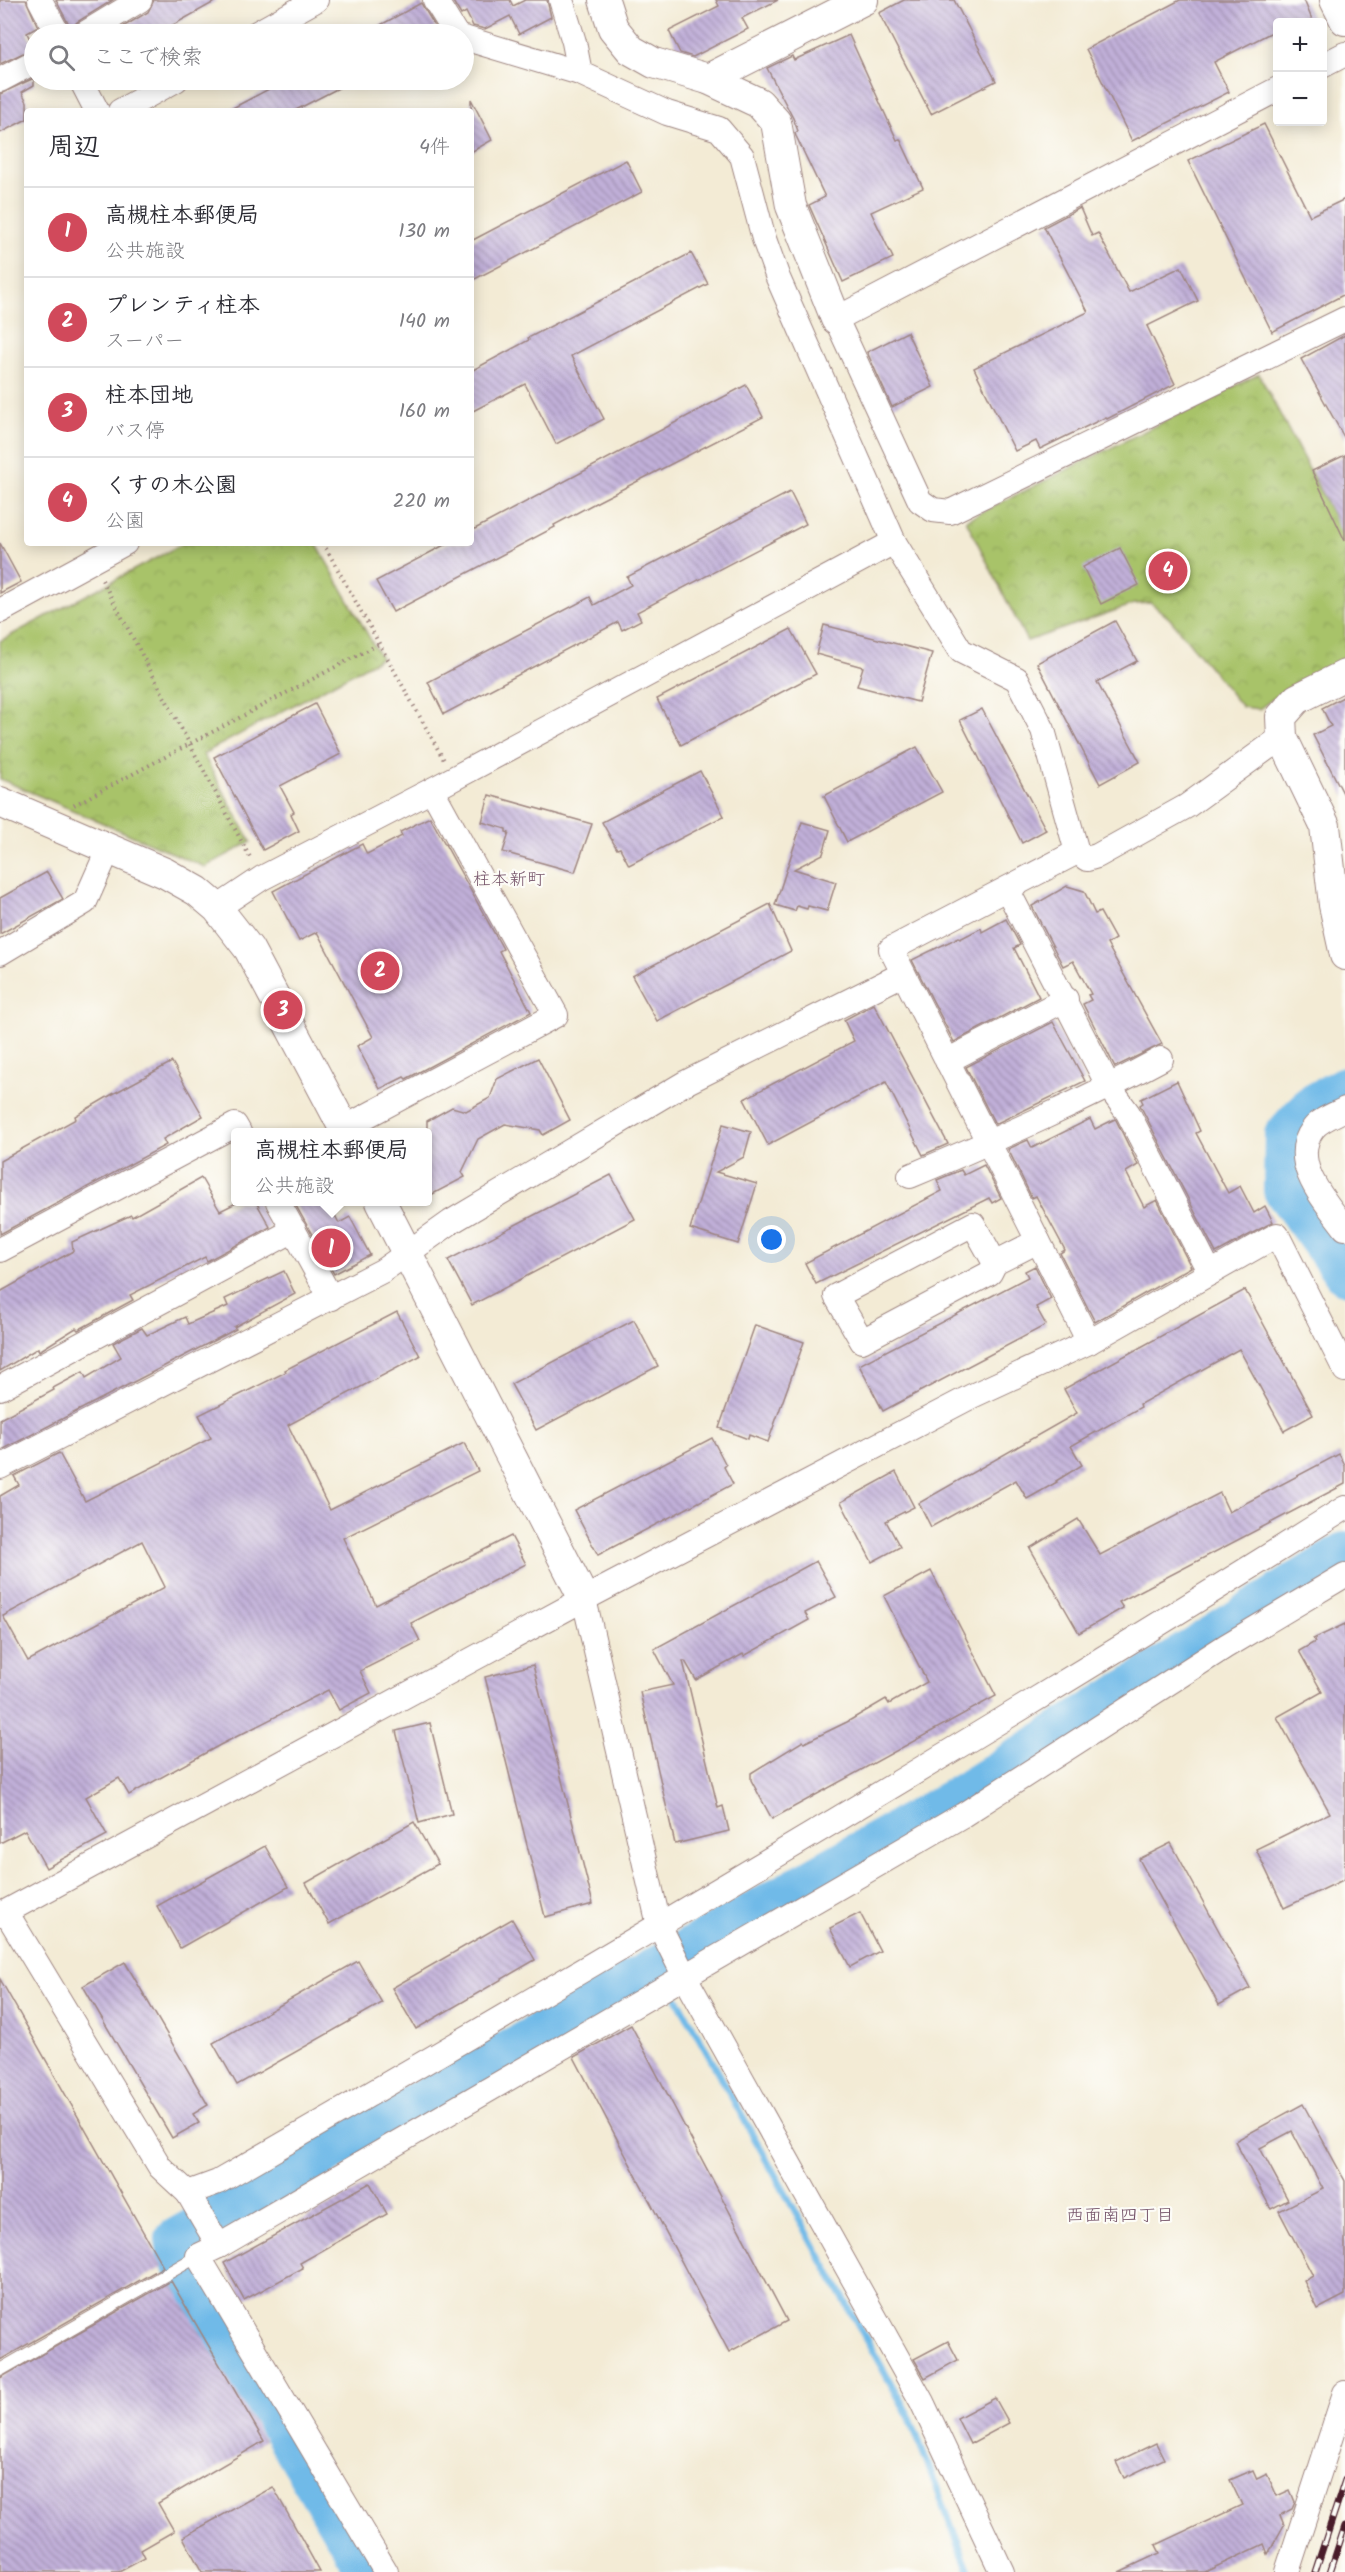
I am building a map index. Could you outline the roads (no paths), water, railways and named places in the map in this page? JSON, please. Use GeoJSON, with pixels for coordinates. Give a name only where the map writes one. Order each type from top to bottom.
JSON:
{"type":"FeatureCollection","features":[{"type":"Feature","properties":{"kind":"street"},"geometry":{"type":"LineString","coordinates":[[40,0],[53,24]]}},
{"type":"Feature","properties":{"kind":"street"},"geometry":{"type":"LineString","coordinates":[[100,24],[140,0]]}},
{"type":"Feature","properties":{"kind":"street"},"geometry":{"type":"LineString","coordinates":[[273,24],[316,0]]}},
{"type":"Feature","properties":{"kind":"street"},"geometry":{"type":"LineString","coordinates":[[435,0],[450,24]]}},
{"type":"Feature","properties":{"kind":"street"},"geometry":{"type":"LineString","coordinates":[[561,0],[574,42],[580,73]]}},
{"type":"Feature","properties":{"kind":"street"},"geometry":{"type":"LineString","coordinates":[[604,0],[610,22],[631,50],[654,63],[708,79],[759,103],[776,122],[791,206],[836,319],[920,501],[933,510],[950,512],[1345,319]]}},
{"type":"Feature","properties":{"kind":"street"},"geometry":{"type":"LineString","coordinates":[[708,79],[863,0]]}},
{"type":"Feature","properties":{"kind":"street"},"geometry":{"type":"LineString","coordinates":[[1335,0],[1345,20]]}},
{"type":"Feature","properties":{"kind":"street"},"geometry":{"type":"LineString","coordinates":[[474,41],[580,73],[667,113],[719,129],[742,156],[764,239],[778,279],[894,542],[961,651],[1017,679],[1043,730],[1077,852],[1087,859],[1097,856],[1187,806],[1282,737]]}},
{"type":"Feature","properties":{"kind":"street"},"geometry":{"type":"LineString","coordinates":[[1327,64],[1345,54]]}},
{"type":"Feature","properties":{"kind":"street"},"geometry":{"type":"LineString","coordinates":[[0,80],[24,67]]}},
{"type":"Feature","properties":{"kind":"street"},"geometry":{"type":"LineString","coordinates":[[86,90],[95,108]]}},
{"type":"Feature","properties":{"kind":"street"},"geometry":{"type":"LineString","coordinates":[[125,108],[158,90]]}},
{"type":"Feature","properties":{"kind":"street"},"geometry":{"type":"LineString","coordinates":[[836,319],[1273,92]]}},
{"type":"Feature","properties":{"kind":"street"},"geometry":{"type":"LineString","coordinates":[[217,908],[262,878],[455,778],[894,542]]}},
{"type":"Feature","properties":{"kind":"street"},"geometry":{"type":"LineString","coordinates":[[0,611],[120,546]]}},
{"type":"Feature","properties":{"kind":"street"},"geometry":{"type":"LineString","coordinates":[[1345,675],[1297,699],[1281,717],[1282,737],[1325,826],[1334,905],[1345,955]]}},
{"type":"Feature","properties":{"kind":"street"},"geometry":{"type":"LineString","coordinates":[[349,1128],[555,1015],[432,790]]}},
{"type":"Feature","properties":{"kind":"street"},"geometry":{"type":"LineString","coordinates":[[0,802],[183,882],[217,908],[249,949],[344,1128]]}},
{"type":"Feature","properties":{"kind":"street"},"geometry":{"type":"LineString","coordinates":[[0,953],[85,902],[109,848]]}},
{"type":"Feature","properties":{"kind":"street"},"geometry":{"type":"LineString","coordinates":[[1077,852],[891,949],[1089,1342]]}},
{"type":"Feature","properties":{"kind":"street"},"geometry":{"type":"LineString","coordinates":[[1007,889],[1066,999],[1109,1087],[1128,1113],[1210,1273]]}},
{"type":"Feature","properties":{"kind":"street"},"geometry":{"type":"LineString","coordinates":[[0,1467],[382,1271],[451,1222],[686,1083],[903,974]]}},
{"type":"Feature","properties":{"kind":"street"},"geometry":{"type":"LineString","coordinates":[[947,1061],[1066,999]]}},
{"type":"Feature","properties":{"kind":"street"},"geometry":{"type":"LineString","coordinates":[[910,1176],[989,1143],[1109,1087],[1161,1059]]}},
{"type":"Feature","properties":{"kind":"street"},"geometry":{"type":"LineString","coordinates":[[1345,1109],[1314,1127],[1304,1147],[1309,1177],[1345,1228]]}},
{"type":"Feature","properties":{"kind":"street"},"geometry":{"type":"LineString","coordinates":[[0,1250],[235,1125],[237,1128]]}},
{"type":"Feature","properties":{"kind":"street"},"geometry":{"type":"LineString","coordinates":[[280,1206],[331,1298]]}},
{"type":"Feature","properties":{"kind":"street"},"geometry":{"type":"LineString","coordinates":[[383,1206],[584,1599],[659,1925],[685,1977],[921,2402],[1002,2572]]}},
{"type":"Feature","properties":{"kind":"street"},"geometry":{"type":"LineString","coordinates":[[995,1263],[973,1224],[836,1296],[862,1341],[990,1274],[995,1263],[1038,1241]]}},
{"type":"Feature","properties":{"kind":"street"},"geometry":{"type":"LineString","coordinates":[[0,1388],[294,1230]]}},
{"type":"Feature","properties":{"kind":"street"},"geometry":{"type":"LineString","coordinates":[[386,2572],[208,2251],[188,2193],[160,2167],[3,1914],[584,1599],[972,1396],[1089,1342],[1277,1235],[1345,1370]]}},
{"type":"Feature","properties":{"kind":"street"},"geometry":{"type":"LineString","coordinates":[[188,2193],[228,2176],[659,1925],[1148,1632],[1345,1508]]}},
{"type":"Feature","properties":{"kind":"street"},"geometry":{"type":"LineString","coordinates":[[208,2251],[963,1815],[1226,1646],[1345,1575]]}},
{"type":"Feature","properties":{"kind":"street"},"geometry":{"type":"LineString","coordinates":[[1287,2572],[1345,2392]]}},
{"type":"Feature","properties":{"kind":"lane"},"geometry":{"type":"LineString","coordinates":[[0,2370],[208,2251]]}},
{"type":"Feature","properties":{"kind":"waterway"},"geometry":{"type":"LineString","coordinates":[[1345,1087],[1311,1106],[1285,1135],[1284,1190],[1345,1274]]}},
{"type":"Feature","properties":{"kind":"waterway"},"geometry":{"type":"LineString","coordinates":[[368,2572],[178,2255],[176,2239],[961,1795],[1345,1553]]}},
{"type":"Feature","properties":{"kind":"waterway"},"geometry":{"type":"LineString","coordinates":[[658,1964],[910,2418],[969,2572]]}},
{"type":"Feature","properties":{"kind":"railway"},"geometry":{"type":"LineString","coordinates":[[1315,2572],[1345,2480]]}},
{"type":"Feature","properties":{"kind":"railway"},"geometry":{"type":"LineString","coordinates":[[1330,2572],[1345,2526]]}},
{"type":"Feature","properties":{"kind":"place","name":"くすの木公園"},"geometry":{"type":"Point","coordinates":[1168,571]}},
{"type":"Feature","properties":{"kind":"place","name":"プレンティ柱本"},"geometry":{"type":"Point","coordinates":[380,971]}},
{"type":"Feature","properties":{"kind":"place","name":"柱本団地"},"geometry":{"type":"Point","coordinates":[283,1010]}},
{"type":"Feature","properties":{"kind":"place","name":"高槻柱本郵便局"},"geometry":{"type":"Point","coordinates":[331,1248]}},
{"type":"Feature","properties":{"kind":"district","name":"柱本新町"},"geometry":{"type":"Point","coordinates":[509,880]}},
{"type":"Feature","properties":{"kind":"district","name":"西面南四丁目"},"geometry":{"type":"Point","coordinates":[1120,2216]}}]}
